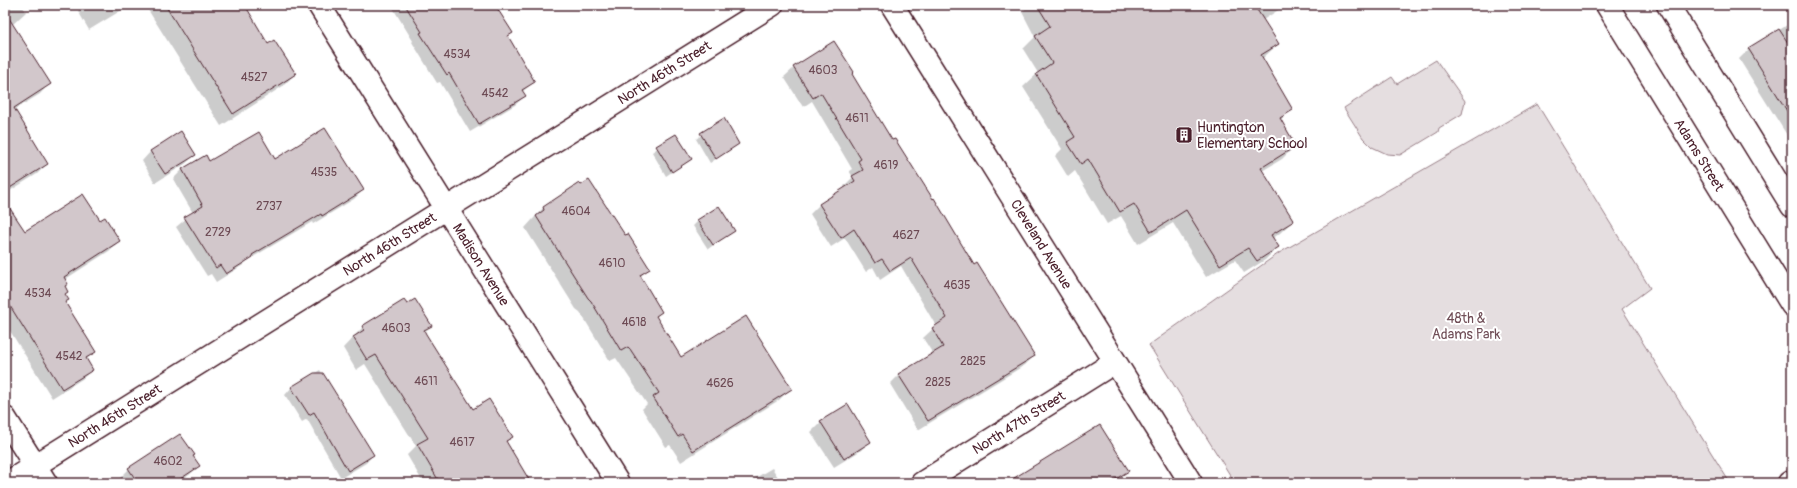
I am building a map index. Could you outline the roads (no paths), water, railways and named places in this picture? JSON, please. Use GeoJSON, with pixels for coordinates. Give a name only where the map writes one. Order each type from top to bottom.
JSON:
{"type":"FeatureCollection","features":[{"type":"Feature","properties":{"kind":"street","name":"Madison Avenue"},"geometry":{"type":"LineString","coordinates":[[319,5],[618,483]]}},
{"type":"Feature","properties":{"kind":"street","name":"North 46th Street"},"geometry":{"type":"LineString","coordinates":[[7,483],[40,474],[446,208],[772,5]]}},
{"type":"Feature","properties":{"kind":"street","name":"Cleveland Avenue"},"geometry":{"type":"LineString","coordinates":[[892,5],[1190,483]]}},
{"type":"Feature","properties":{"kind":"street","name":"Adams Street"},"geometry":{"type":"LineString","coordinates":[[1607,5],[1792,305]]}},
{"type":"Feature","properties":{"kind":"street"},"geometry":{"type":"LineString","coordinates":[[1674,7],[1792,206]]}},
{"type":"Feature","properties":{"kind":"street","name":"North 47th Street"},"geometry":{"type":"LineString","coordinates":[[922,483],[1115,362]]}},
{"type":"Feature","properties":{"kind":"street"},"geometry":{"type":"LineString","coordinates":[[5,418],[40,474]]}},
{"type":"Feature","properties":{"kind":"place","name":"Huntington Elementary School"},"geometry":{"type":"Point","coordinates":[1184,135]}},
{"type":"Feature","properties":{"kind":"park label","name":"48th & Adams Park"},"geometry":{"type":"Point","coordinates":[1466,326]}}]}
